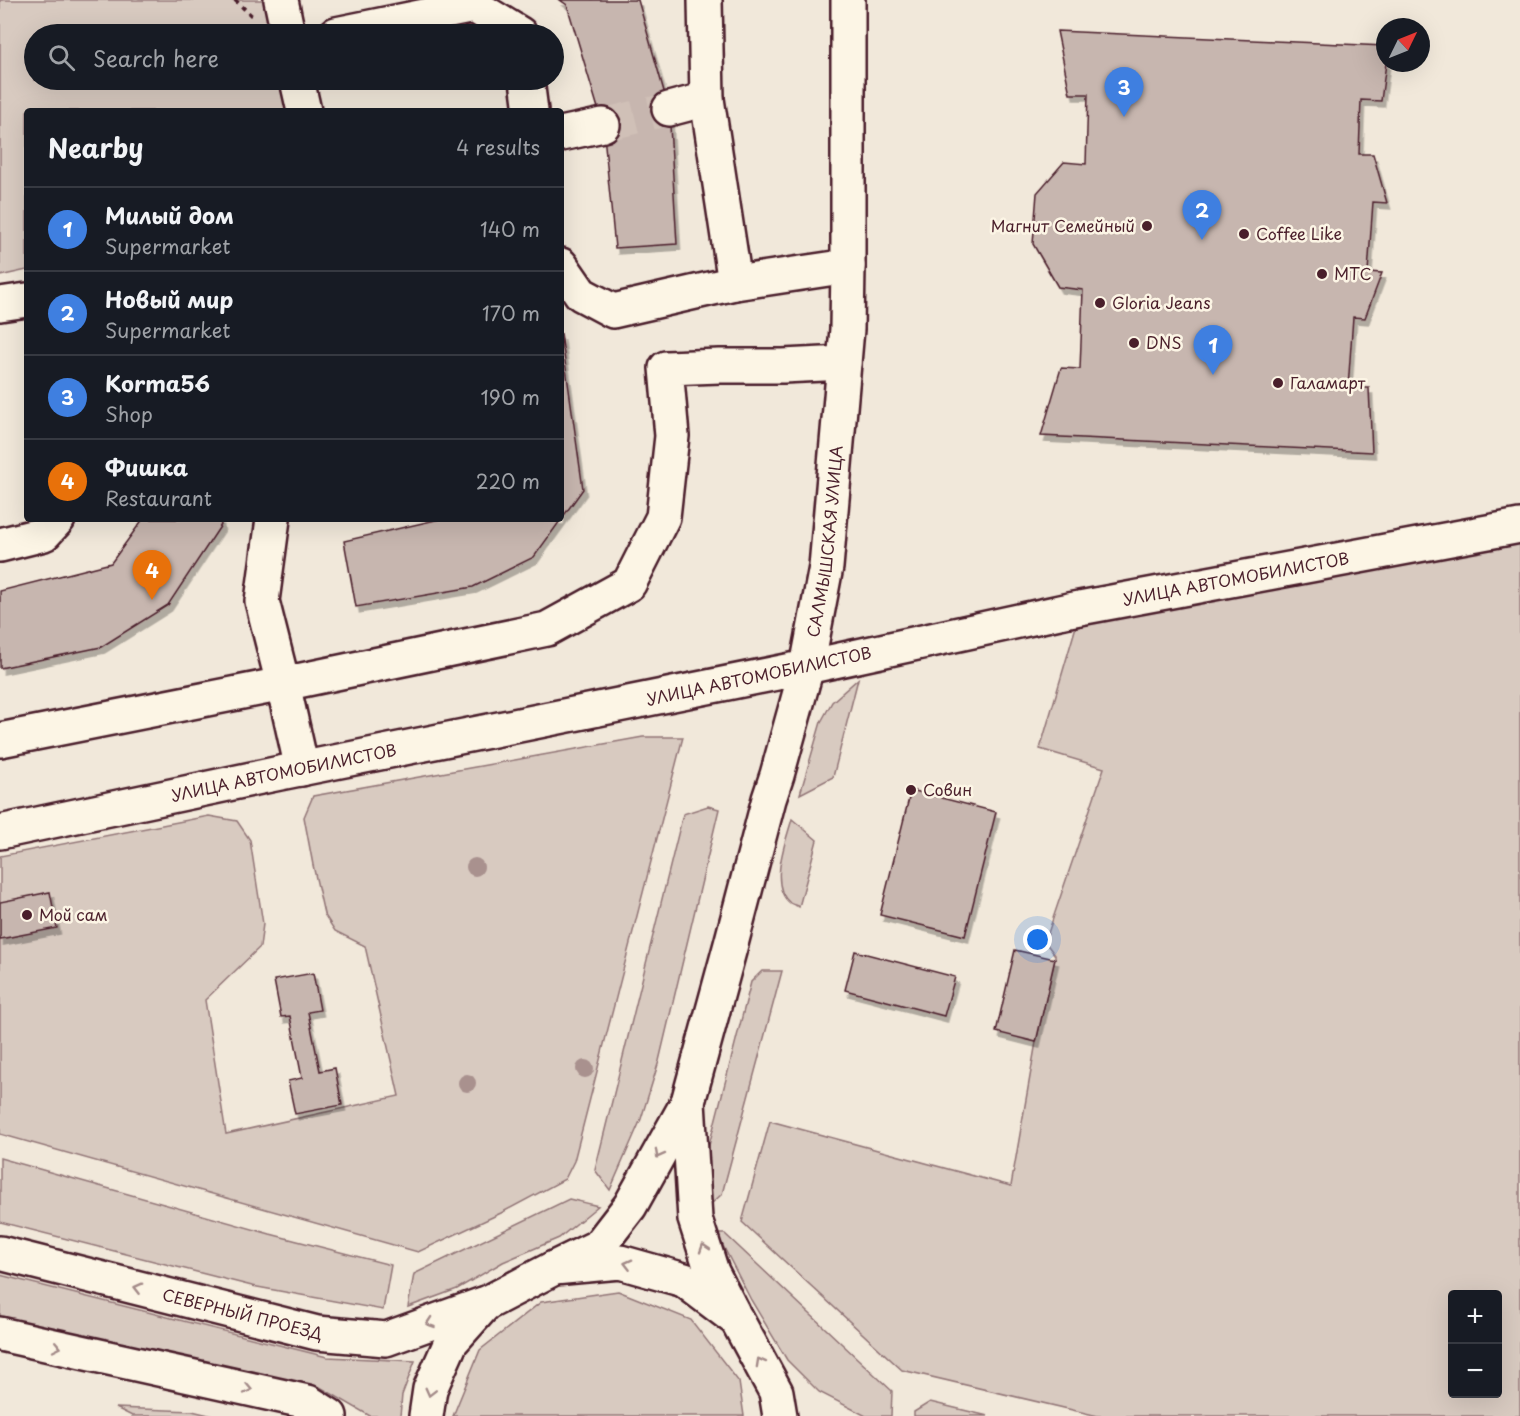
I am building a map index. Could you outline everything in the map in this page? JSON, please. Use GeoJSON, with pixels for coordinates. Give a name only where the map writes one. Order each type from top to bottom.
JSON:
{"type":"FeatureCollection","features":[{"type":"Feature","properties":{"kind":"main road"},"geometry":{"type":"LineString","coordinates":[[281,0],[286,24]]}},
{"type":"Feature","properties":{"kind":"main road"},"geometry":{"type":"LineString","coordinates":[[705,0],[707,99],[735,283]]}},
{"type":"Feature","properties":{"kind":"main road","name":"САЛМЫШСКАЯ УЛИЦА"},"geometry":{"type":"LineString","coordinates":[[688,1102],[769,799],[807,667],[826,567],[847,329],[848,0]]}},
{"type":"Feature","properties":{"kind":"main road"},"geometry":{"type":"LineString","coordinates":[[385,24],[474,6],[505,24]]}},
{"type":"Feature","properties":{"kind":"main road"},"geometry":{"type":"LineString","coordinates":[[299,90],[303,108]]}},
{"type":"Feature","properties":{"kind":"main road"},"geometry":{"type":"LineString","coordinates":[[528,90],[531,108]]}},
{"type":"Feature","properties":{"kind":"main road"},"geometry":{"type":"LineString","coordinates":[[669,109],[707,99]]}},
{"type":"Feature","properties":{"kind":"main road"},"geometry":{"type":"LineString","coordinates":[[564,133],[603,125]]}},
{"type":"Feature","properties":{"kind":"main road"},"geometry":{"type":"LineString","coordinates":[[564,269],[581,294],[613,311],[735,283],[848,266]]}},
{"type":"Feature","properties":{"kind":"main road"},"geometry":{"type":"LineString","coordinates":[[0,304],[24,300]]}},
{"type":"Feature","properties":{"kind":"main road"},"geometry":{"type":"LineString","coordinates":[[0,740],[548,629],[628,584],[663,517],[672,436],[666,368],[844,363]]}},
{"type":"Feature","properties":{"kind":"main road"},"geometry":{"type":"LineString","coordinates":[[0,545],[44,534],[55,522]]}},
{"type":"Feature","properties":{"kind":"main road"},"geometry":{"type":"LineString","coordinates":[[273,522],[262,601],[284,684],[302,769]]}},
{"type":"Feature","properties":{"kind":"main road","name":"УЛИЦА АВТОМОБИЛИСТОВ"},"geometry":{"type":"LineString","coordinates":[[0,832],[807,667],[1069,610],[1520,526]]}},
{"type":"Feature","properties":{"kind":"main road"},"geometry":{"type":"LineString","coordinates":[[426,1416],[430,1389],[451,1342],[485,1304],[599,1246],[630,1206],[688,1102]]}},
{"type":"Feature","properties":{"kind":"main road"},"geometry":{"type":"LineString","coordinates":[[688,1102],[695,1219],[712,1272],[778,1404],[805,1416]]}},
{"type":"Feature","properties":{"kind":"main road","name":"СЕВЕРНЫЙ ПРОЕЗД"},"geometry":{"type":"LineString","coordinates":[[0,1253],[317,1333],[386,1339],[485,1304]]}},
{"type":"Feature","properties":{"kind":"main road"},"geometry":{"type":"LineString","coordinates":[[554,1268],[620,1262],[684,1280],[736,1320]]}},
{"type":"Feature","properties":{"kind":"main road"},"geometry":{"type":"LineString","coordinates":[[0,1334],[308,1402],[330,1416]]}},
{"type":"Feature","properties":{"kind":"shaded area"},"geometry":{"type":"Polygon","coordinates":[[[0,0],[268,0],[272,24],[24,24],[24,90],[285,90],[288,108],[24,108],[24,271],[0,276],[0,0]]]}},
{"type":"Feature","properties":{"kind":"shaded area"},"geometry":{"type":"Polygon","coordinates":[[[1520,542],[1520,1416],[1098,1416],[902,1370],[742,1222],[770,1121],[1011,1186],[1036,1042],[1055,959],[1055,955],[1045,942],[1104,768],[1040,749],[1077,623],[1520,542]]]}},
{"type":"Feature","properties":{"kind":"shaded area"},"geometry":{"type":"Polygon","coordinates":[[[858,679],[833,777],[800,794],[821,722],[832,702],[858,679]]]}},
{"type":"Feature","properties":{"kind":"shaded area"},"geometry":{"type":"Polygon","coordinates":[[[643,737],[683,737],[574,1161],[565,1179],[501,1213],[418,1252],[0,1134],[0,856],[209,816],[237,821],[250,840],[263,924],[260,947],[205,1000],[226,1134],[399,1096],[365,946],[335,931],[324,914],[304,817],[313,796],[643,737]]]}},
{"type":"Feature","properties":{"kind":"shaded area"},"geometry":{"type":"Polygon","coordinates":[[[708,806],[719,809],[659,1061],[641,1119],[610,1190],[595,1170],[683,814],[708,806]]]}},
{"type":"Feature","properties":{"kind":"shaded area"},"geometry":{"type":"Polygon","coordinates":[[[792,819],[817,840],[799,907],[790,903],[784,895],[779,874],[792,819]]]}},
{"type":"Feature","properties":{"kind":"shaded area"},"geometry":{"type":"Polygon","coordinates":[[[762,971],[782,971],[722,1194],[710,1205],[707,1153],[751,982],[762,971]]]}},
{"type":"Feature","properties":{"kind":"shaded area"},"geometry":{"type":"Polygon","coordinates":[[[0,1158],[270,1234],[391,1265],[383,1310],[252,1286],[0,1222],[0,1158]]]}},
{"type":"Feature","properties":{"kind":"shaded area"},"geometry":{"type":"Polygon","coordinates":[[[569,1199],[598,1206],[559,1238],[503,1262],[457,1289],[408,1307],[414,1274],[569,1199]]]}},
{"type":"Feature","properties":{"kind":"shaded area"},"geometry":{"type":"Polygon","coordinates":[[[717,1234],[725,1234],[892,1391],[891,1416],[866,1416],[819,1392],[787,1360],[751,1300],[717,1234]]]}},
{"type":"Feature","properties":{"kind":"shaded area"},"geometry":{"type":"Polygon","coordinates":[[[0,1275],[327,1357],[415,1361],[402,1395],[400,1416],[370,1416],[320,1387],[0,1319],[0,1275]]]}},
{"type":"Feature","properties":{"kind":"shaded area"},"geometry":{"type":"Polygon","coordinates":[[[618,1291],[691,1320],[739,1382],[744,1416],[453,1416],[480,1350],[541,1302],[618,1291]]]}},
{"type":"Feature","properties":{"kind":"shaded area"},"geometry":{"type":"Polygon","coordinates":[[[930,1402],[988,1416],[914,1416],[914,1412],[930,1402]]]}},
{"type":"Feature","properties":{"kind":"shaded area"},"geometry":{"type":"Polygon","coordinates":[[[116,1408],[192,1411],[213,1416],[132,1416],[116,1408]]]}},
{"type":"Feature","properties":{"kind":"building"},"geometry":{"type":"Polygon","coordinates":[[[560,0],[638,0],[669,109],[677,244],[615,248],[603,125],[567,5],[560,0]]]}},
{"type":"Feature","properties":{"kind":"building"},"geometry":{"type":"Polygon","coordinates":[[[1057,31],[1376,46],[1376,72],[1385,72],[1381,101],[1361,100],[1359,154],[1373,154],[1387,203],[1373,202],[1368,272],[1382,273],[1365,318],[1353,317],[1348,388],[1369,388],[1372,452],[1041,436],[1061,368],[1080,369],[1083,290],[1058,287],[1033,244],[1037,193],[1064,162],[1086,164],[1088,94],[1070,94],[1057,31]]]}},
{"type":"Feature","properties":{"kind":"building"},"geometry":{"type":"Polygon","coordinates":[[[564,354],[583,489],[564,515],[564,354]]]}},
{"type":"Feature","properties":{"kind":"building"},"geometry":{"type":"Polygon","coordinates":[[[141,522],[220,522],[221,525],[168,605],[101,647],[0,668],[0,591],[111,563],[141,522]]]}},
{"type":"Feature","properties":{"kind":"building"},"geometry":{"type":"Polygon","coordinates":[[[427,522],[559,522],[534,557],[473,587],[356,607],[344,541],[427,522]]]}},
{"type":"Feature","properties":{"kind":"building"},"geometry":{"type":"Polygon","coordinates":[[[911,790],[996,812],[965,936],[880,915],[911,790]]]}},
{"type":"Feature","properties":{"kind":"building","name":"Мой сам"},"geometry":{"type":"Polygon","coordinates":[[[50,892],[57,928],[0,939],[0,902],[50,892]]]}},
{"type":"Feature","properties":{"kind":"building"},"geometry":{"type":"Polygon","coordinates":[[[1015,950],[1055,959],[1036,1042],[996,1032],[1015,950]]]}},
{"type":"Feature","properties":{"kind":"building"},"geometry":{"type":"Polygon","coordinates":[[[855,951],[955,977],[944,1016],[845,990],[855,951]]]}},
{"type":"Feature","properties":{"kind":"building"},"geometry":{"type":"Polygon","coordinates":[[[313,973],[320,1010],[308,1012],[320,1071],[335,1068],[342,1105],[295,1114],[288,1081],[302,1078],[290,1016],[281,1017],[274,980],[313,973]]]}},
{"type":"Feature","properties":{"kind":"tunnel"},"geometry":{"type":"LineString","coordinates":[[603,125],[669,109]]}},
{"type":"Feature","properties":{"kind":"place","name":"Korma56"},"geometry":{"type":"Point","coordinates":[1124,117]}},
{"type":"Feature","properties":{"kind":"place","name":"Магнит Семейный"},"geometry":{"type":"Point","coordinates":[1147,226]}},
{"type":"Feature","properties":{"kind":"place","name":"Coffee Like"},"geometry":{"type":"Point","coordinates":[1244,234]}},
{"type":"Feature","properties":{"kind":"place","name":"Новый мир"},"geometry":{"type":"Point","coordinates":[1202,240]}},
{"type":"Feature","properties":{"kind":"place","name":"МТС"},"geometry":{"type":"Point","coordinates":[1322,274]}},
{"type":"Feature","properties":{"kind":"place","name":"Gloria Jeans"},"geometry":{"type":"Point","coordinates":[1100,303]}},
{"type":"Feature","properties":{"kind":"place","name":"DNS"},"geometry":{"type":"Point","coordinates":[1134,343]}},
{"type":"Feature","properties":{"kind":"place","name":"Милый дом"},"geometry":{"type":"Point","coordinates":[1213,375]}},
{"type":"Feature","properties":{"kind":"place","name":"Галамарт"},"geometry":{"type":"Point","coordinates":[1278,383]}},
{"type":"Feature","properties":{"kind":"place","name":"Фишка"},"geometry":{"type":"Point","coordinates":[152,600]}},
{"type":"Feature","properties":{"kind":"place","name":"Совин"},"geometry":{"type":"Point","coordinates":[911,790]}},
{"type":"Feature","properties":{"kind":"place","name":"Мой сам"},"geometry":{"type":"Point","coordinates":[27,915]}}]}
